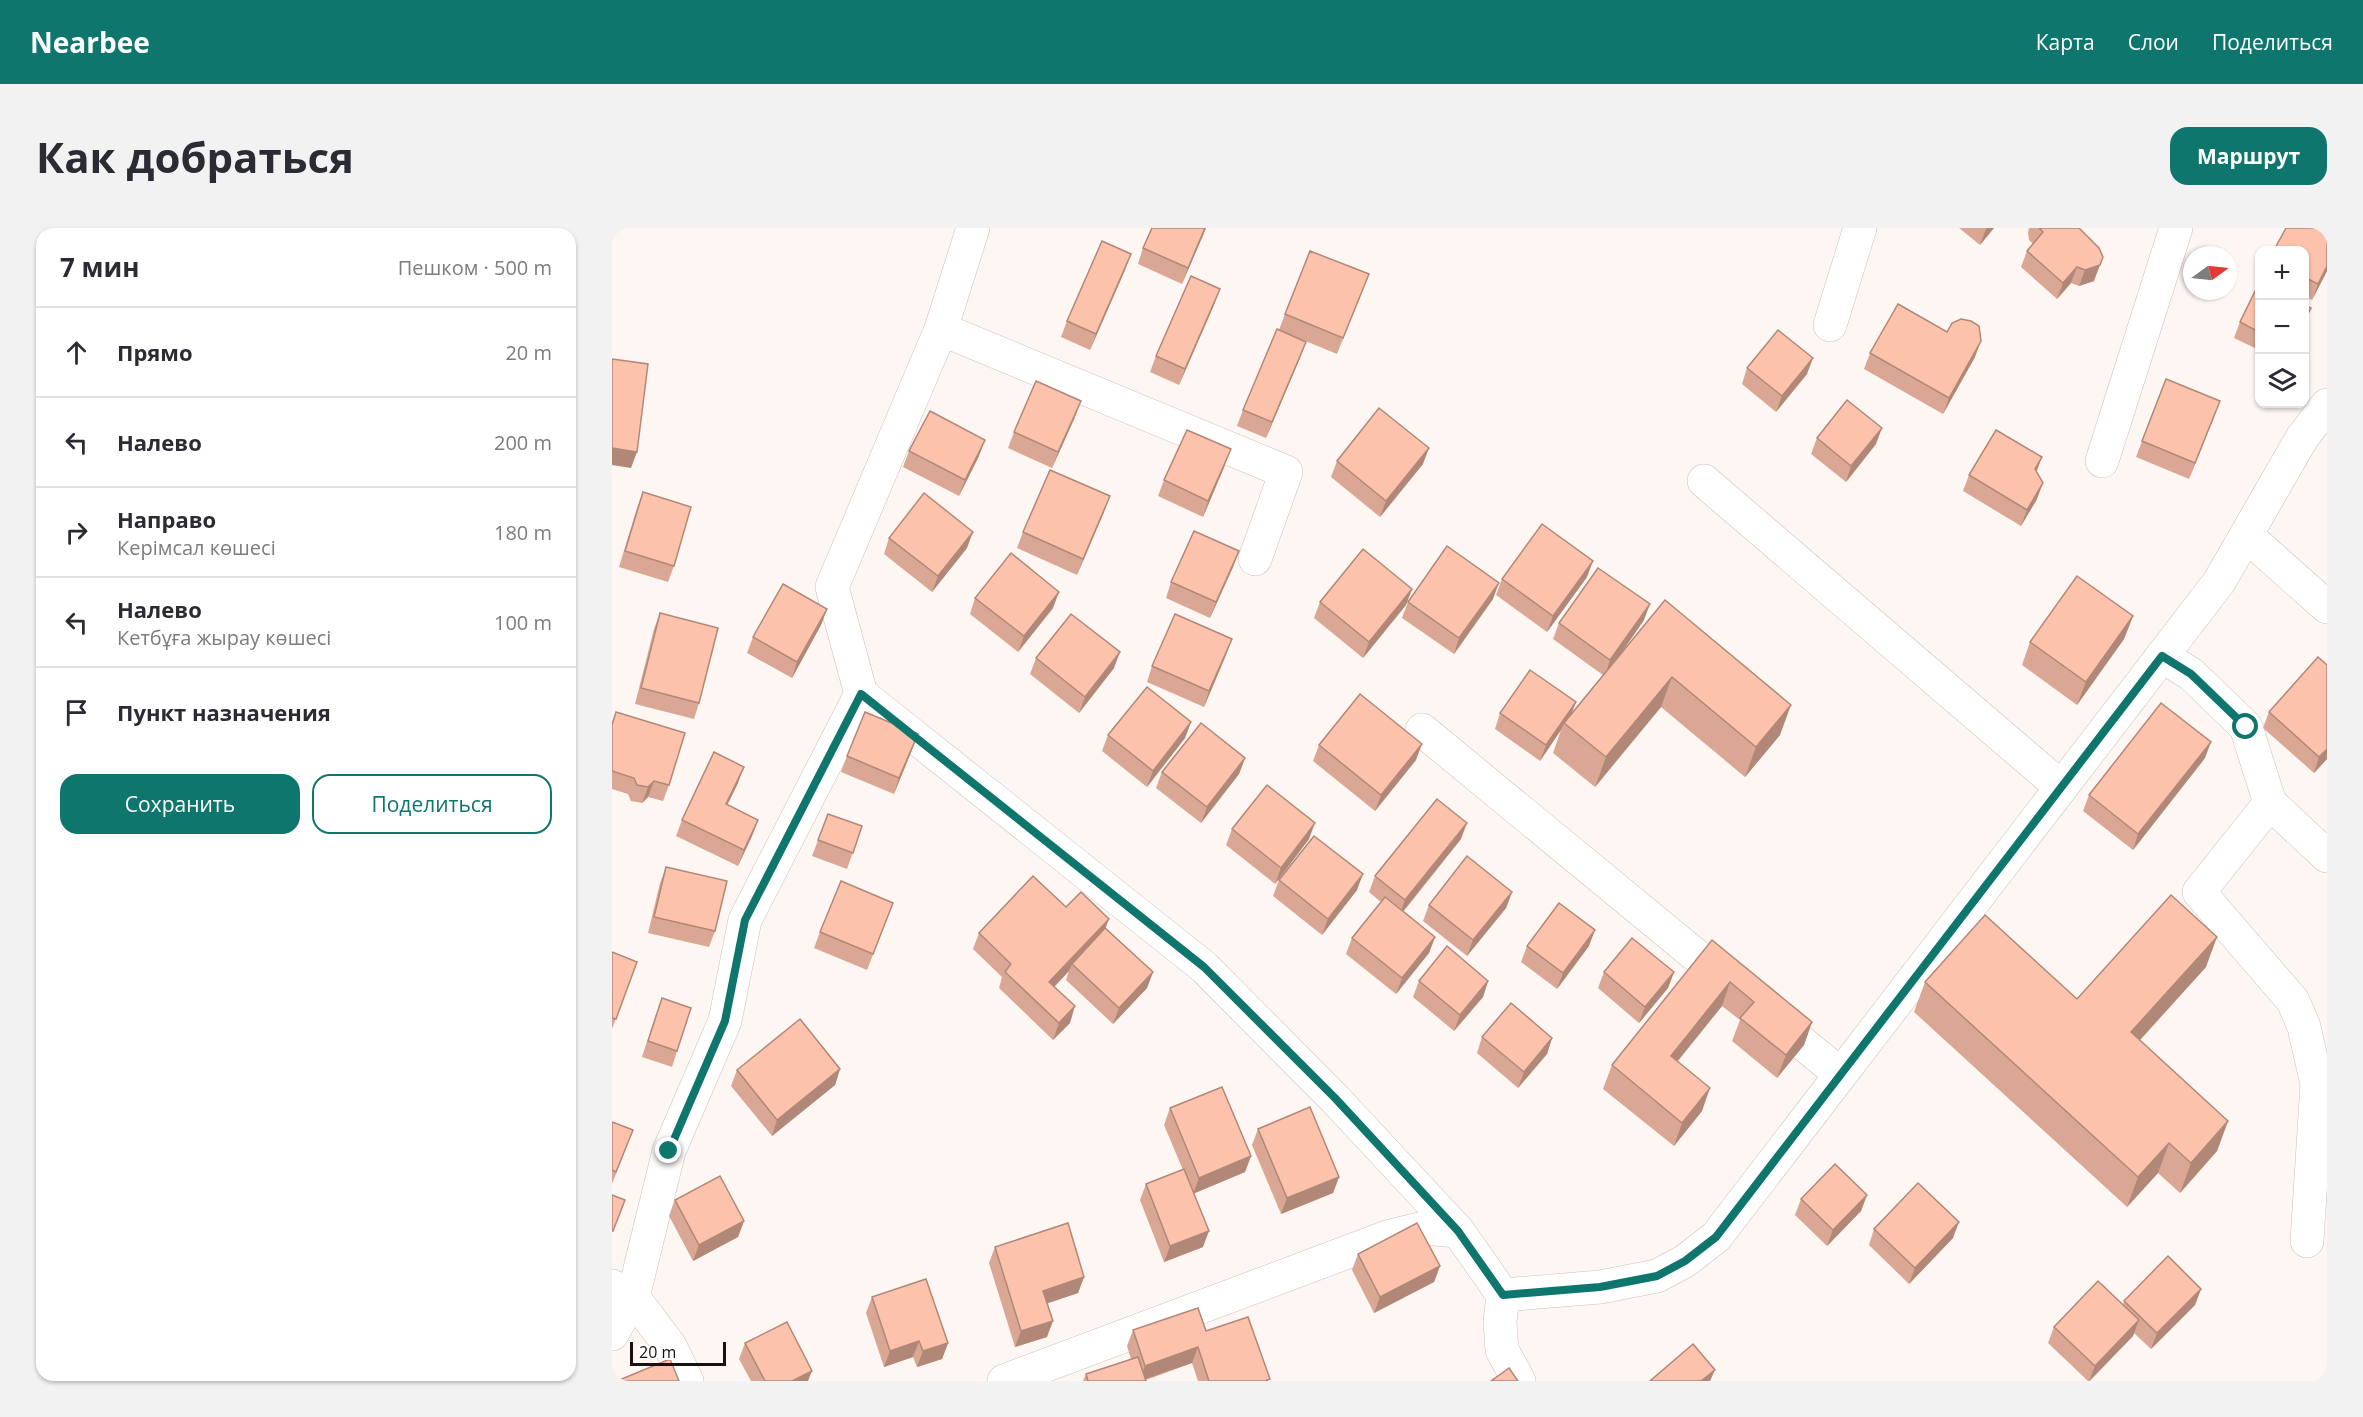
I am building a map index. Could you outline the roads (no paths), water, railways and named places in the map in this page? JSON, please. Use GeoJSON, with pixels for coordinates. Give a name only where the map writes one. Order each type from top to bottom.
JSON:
{"type":"FeatureCollection","features":[{"type":"Feature","properties":{"kind":"street"},"geometry":{"type":"LineString","coordinates":[[974,228],[941,329],[832,587],[861,694],[1204,967],[1335,1098],[1458,1231],[1503,1295],[1500,1322],[1502,1350],[1519,1381]]}},
{"type":"Feature","properties":{"kind":"street"},"geometry":{"type":"LineString","coordinates":[[1830,325],[1860,228]]}},
{"type":"Feature","properties":{"kind":"street"},"geometry":{"type":"LineString","coordinates":[[2102,461],[2176,228]]}},
{"type":"Feature","properties":{"kind":"street"},"geometry":{"type":"LineString","coordinates":[[941,329],[1286,472],[1255,559]]}},
{"type":"Feature","properties":{"kind":"street"},"geometry":{"type":"LineString","coordinates":[[1503,1295],[1600,1287],[1657,1276],[1685,1261],[1716,1237],[2219,582],[2302,438],[2327,405]]}},
{"type":"Feature","properties":{"kind":"street"},"geometry":{"type":"LineString","coordinates":[[1704,481],[2061,787]]}},
{"type":"Feature","properties":{"kind":"street"},"geometry":{"type":"LineString","coordinates":[[2246,534],[2327,607]]}},
{"type":"Feature","properties":{"kind":"street"},"geometry":{"type":"LineString","coordinates":[[2162,656],[2191,674],[2246,727],[2271,803],[2327,856]]}},
{"type":"Feature","properties":{"kind":"street"},"geometry":{"type":"LineString","coordinates":[[612,1334],[623,1291],[669,1151],[725,1021],[745,920],[861,694]]}},
{"type":"Feature","properties":{"kind":"street"},"geometry":{"type":"LineString","coordinates":[[1422,730],[1840,1074]]}},
{"type":"Feature","properties":{"kind":"street"},"geometry":{"type":"LineString","coordinates":[[2271,803],[2199,892],[2293,1001],[2304,1026],[2318,1084],[2307,1241]]}},
{"type":"Feature","properties":{"kind":"street"},"geometry":{"type":"LineString","coordinates":[[1004,1381],[1390,1236],[1424,1228],[1458,1231]]}},
{"type":"Feature","properties":{"kind":"street"},"geometry":{"type":"LineString","coordinates":[[623,1291],[670,1346],[687,1381]]}}]}
